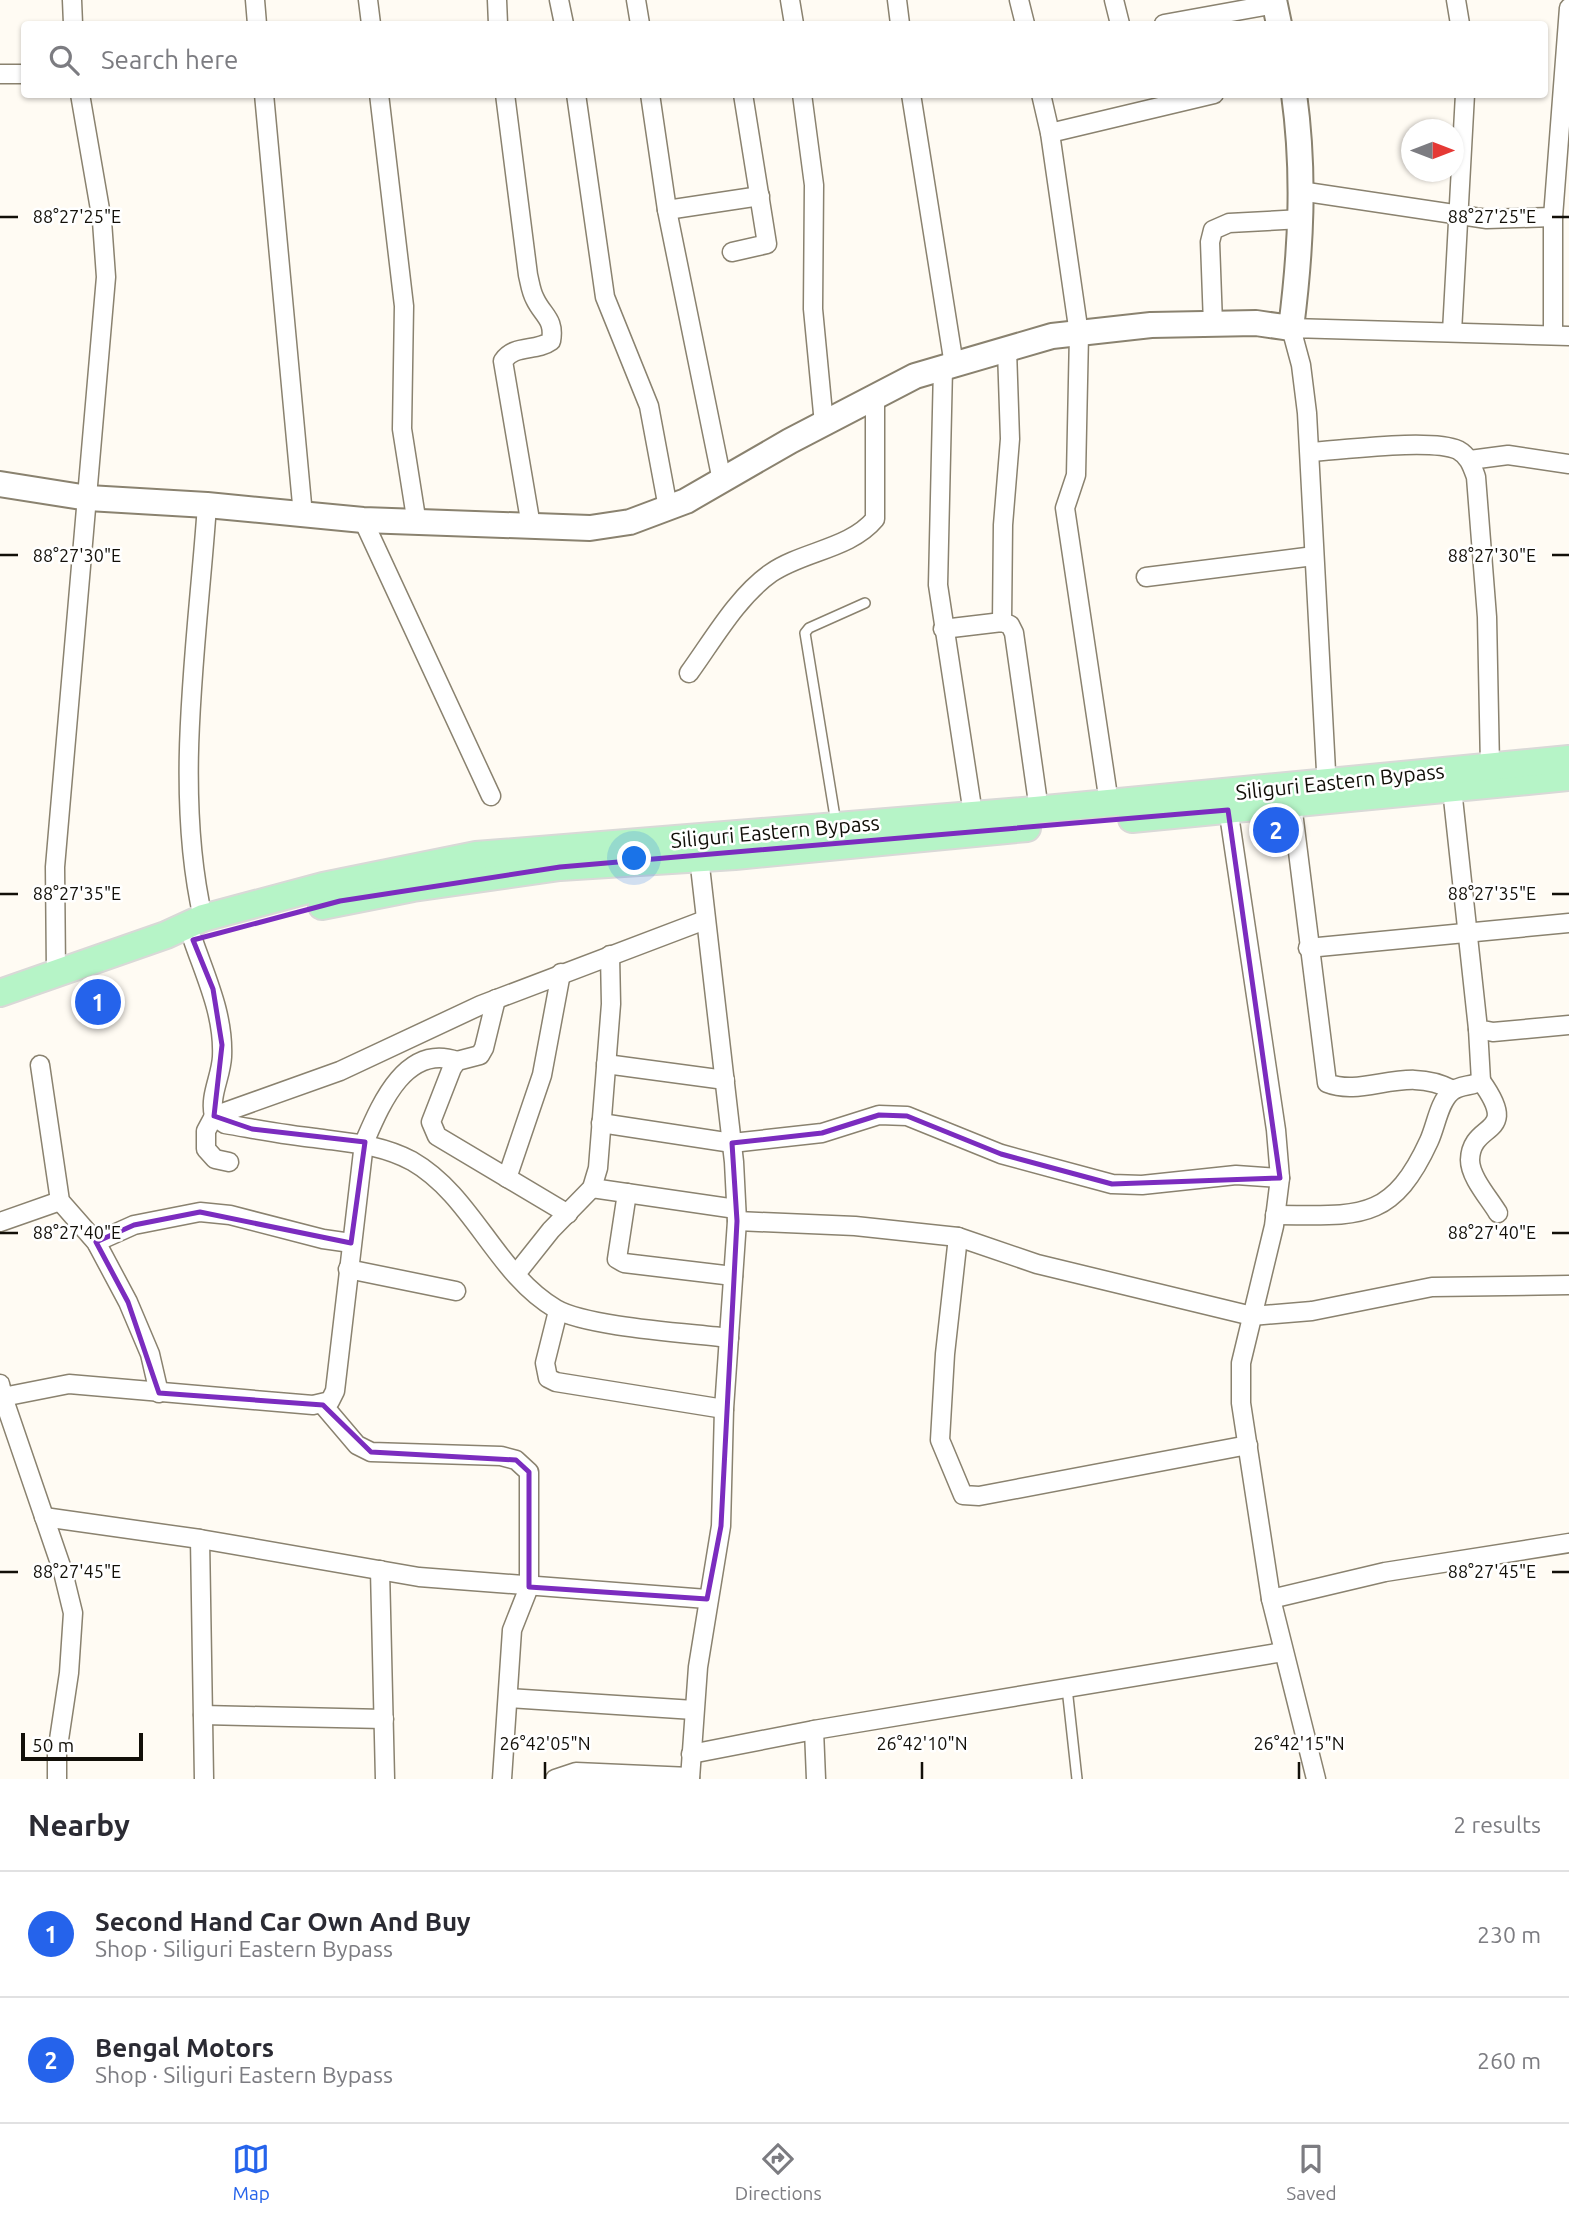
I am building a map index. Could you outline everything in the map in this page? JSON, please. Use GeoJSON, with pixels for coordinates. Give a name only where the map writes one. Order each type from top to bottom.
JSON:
{"type":"FeatureCollection","features":[{"type":"Feature","properties":{"kind":"main road","name":"Siliguri Eastern Bypass"},"geometry":{"type":"LineString","coordinates":[[0,993],[323,887],[562,857],[1327,791],[1490,766],[1569,759]]}},
{"type":"Feature","properties":{"kind":"main road","name":"Siliguri Eastern Bypass"},"geometry":{"type":"LineString","coordinates":[[698,847],[837,827],[972,814],[1110,803],[1227,801],[1292,804],[1327,791],[1452,789],[1569,777]]}},
{"type":"Feature","properties":{"kind":"main road","name":"Siliguri Eastern Bypass"},"geometry":{"type":"LineString","coordinates":[[0,1011],[198,929]]}},
{"type":"Feature","properties":{"kind":"street"},"geometry":{"type":"LineString","coordinates":[[72,0],[74,21]]}},
{"type":"Feature","properties":{"kind":"street"},"geometry":{"type":"LineString","coordinates":[[255,0],[257,21]]}},
{"type":"Feature","properties":{"kind":"street"},"geometry":{"type":"LineString","coordinates":[[368,0],[371,21]]}},
{"type":"Feature","properties":{"kind":"street"},"geometry":{"type":"LineString","coordinates":[[497,0],[498,21]]}},
{"type":"Feature","properties":{"kind":"street"},"geometry":{"type":"LineString","coordinates":[[559,0],[563,21]]}},
{"type":"Feature","properties":{"kind":"street"},"geometry":{"type":"LineString","coordinates":[[636,0],[640,21]]}},
{"type":"Feature","properties":{"kind":"street"},"geometry":{"type":"LineString","coordinates":[[790,0],[794,21]]}},
{"type":"Feature","properties":{"kind":"street"},"geometry":{"type":"LineString","coordinates":[[897,0],[900,21]]}},
{"type":"Feature","properties":{"kind":"street"},"geometry":{"type":"LineString","coordinates":[[1019,0],[1024,21]]}},
{"type":"Feature","properties":{"kind":"street"},"geometry":{"type":"LineString","coordinates":[[1114,0],[1119,21]]}},
{"type":"Feature","properties":{"kind":"street"},"geometry":{"type":"LineString","coordinates":[[1456,0],[1460,21]]}},
{"type":"Feature","properties":{"kind":"street"},"geometry":{"type":"LineString","coordinates":[[0,484],[88,499],[207,505],[418,524],[604,526],[630,522],[668,508],[915,376],[1052,337],[1151,325],[1256,323],[1291,328],[1561,336],[1553,217],[1569,8]]}},
{"type":"Feature","properties":{"kind":"street"},"geometry":{"type":"LineString","coordinates":[[1188,21],[1276,10]]}},
{"type":"Feature","properties":{"kind":"street"},"geometry":{"type":"LineString","coordinates":[[0,75],[21,74]]}},
{"type":"Feature","properties":{"kind":"street"},"geometry":{"type":"LineString","coordinates":[[56,973],[55,867],[106,277],[102,220],[81,98]]}},
{"type":"Feature","properties":{"kind":"street"},"geometry":{"type":"LineString","coordinates":[[264,98],[303,515]]}},
{"type":"Feature","properties":{"kind":"street"},"geometry":{"type":"LineString","coordinates":[[379,98],[404,306],[402,429],[418,524]]}},
{"type":"Feature","properties":{"kind":"street"},"geometry":{"type":"LineString","coordinates":[[506,98],[528,275],[533,296],[545,310],[553,331],[551,341],[545,345],[514,351],[503,361],[531,526]]}},
{"type":"Feature","properties":{"kind":"street"},"geometry":{"type":"LineString","coordinates":[[577,98],[605,297],[649,405],[668,508]]}},
{"type":"Feature","properties":{"kind":"street"},"geometry":{"type":"LineString","coordinates":[[651,98],[667,210],[722,481]]}},
{"type":"Feature","properties":{"kind":"street"},"geometry":{"type":"LineString","coordinates":[[732,251],[767,244],[744,98]]}},
{"type":"Feature","properties":{"kind":"street"},"geometry":{"type":"LineString","coordinates":[[803,98],[814,185],[813,309],[824,424]]}},
{"type":"Feature","properties":{"kind":"street"},"geometry":{"type":"LineString","coordinates":[[912,98],[948,367],[938,585],[972,814]]}},
{"type":"Feature","properties":{"kind":"street"},"geometry":{"type":"LineString","coordinates":[[1042,98],[1050,133],[1079,334],[1076,475],[1065,508],[1110,803]]}},
{"type":"Feature","properties":{"kind":"street"},"geometry":{"type":"LineString","coordinates":[[1050,133],[1138,103],[1180,98]]}},
{"type":"Feature","properties":{"kind":"street"},"geometry":{"type":"LineString","coordinates":[[1295,98],[1300,137],[1302,219],[1291,328],[1301,365],[1310,452],[1327,791]]}},
{"type":"Feature","properties":{"kind":"street"},"geometry":{"type":"LineString","coordinates":[[1452,332],[1465,98]]}},
{"type":"Feature","properties":{"kind":"street"},"geometry":{"type":"LineString","coordinates":[[1300,191],[1458,215],[1497,219],[1553,217]]}},
{"type":"Feature","properties":{"kind":"street"},"geometry":{"type":"LineString","coordinates":[[667,210],[760,196]]}},
{"type":"Feature","properties":{"kind":"street"},"geometry":{"type":"LineString","coordinates":[[1213,324],[1210,242],[1213,230],[1229,223],[1302,219]]}},
{"type":"Feature","properties":{"kind":"street"},"geometry":{"type":"LineString","coordinates":[[1002,622],[1003,525],[1010,439],[1007,350]]}},
{"type":"Feature","properties":{"kind":"street"},"geometry":{"type":"LineString","coordinates":[[689,673],[737,607],[769,574],[806,554],[864,531],[875,519],[875,398]]}},
{"type":"Feature","properties":{"kind":"street"},"geometry":{"type":"LineString","coordinates":[[1310,452],[1432,446],[1458,450],[1470,460],[1476,477],[1487,617],[1490,766]]}},
{"type":"Feature","properties":{"kind":"street"},"geometry":{"type":"LineString","coordinates":[[1470,460],[1508,455],[1569,464]]}},
{"type":"Feature","properties":{"kind":"street"},"geometry":{"type":"LineString","coordinates":[[207,505],[189,759],[189,831],[198,929],[213,989],[222,1045],[221,1067],[212,1106],[214,1116],[206,1131],[206,1149],[215,1159],[229,1161]]}},
{"type":"Feature","properties":{"kind":"street"},"geometry":{"type":"LineString","coordinates":[[363,520],[491,796]]}},
{"type":"Feature","properties":{"kind":"street"},"geometry":{"type":"LineString","coordinates":[[1146,577],[1314,556]]}},
{"type":"Feature","properties":{"kind":"street"},"geometry":{"type":"LineString","coordinates":[[943,629],[1002,622],[1010,625],[1014,633],[1039,810]]}},
{"type":"Feature","properties":{"kind":"street"},"geometry":{"type":"LineString","coordinates":[[1452,789],[1478,1029],[1481,1082],[1495,1101],[1498,1112],[1497,1122],[1474,1147],[1471,1169],[1498,1213]]}},
{"type":"Feature","properties":{"kind":"street"},"geometry":{"type":"LineString","coordinates":[[1227,801],[1276,1130],[1280,1178],[1263,1269]]}},
{"type":"Feature","properties":{"kind":"street"},"geometry":{"type":"LineString","coordinates":[[1292,804],[1326,1083],[1343,1086],[1426,1079],[1453,1090]]}},
{"type":"Feature","properties":{"kind":"street"},"geometry":{"type":"LineString","coordinates":[[555,1779],[576,1772],[690,1778],[694,1710],[707,1599],[721,1526],[724,1409],[737,1215],[732,1143],[698,847]]}},
{"type":"Feature","properties":{"kind":"street"},"geometry":{"type":"LineString","coordinates":[[214,1116],[340,1071],[496,999],[705,920]]}},
{"type":"Feature","properties":{"kind":"street"},"geometry":{"type":"LineString","coordinates":[[1308,947],[1569,923]]}},
{"type":"Feature","properties":{"kind":"street"},"geometry":{"type":"LineString","coordinates":[[516,1275],[592,1188],[598,1168],[611,1004],[610,955]]}},
{"type":"Feature","properties":{"kind":"street"},"geometry":{"type":"LineString","coordinates":[[507,1178],[542,1075],[561,973]]}},
{"type":"Feature","properties":{"kind":"street"},"geometry":{"type":"LineString","coordinates":[[57,1779],[57,1753],[69,1673],[73,1613],[2,1391],[69,1384],[323,1405],[330,1401],[335,1391],[365,1143],[380,1106],[396,1081],[429,1059],[439,1056],[457,1061],[480,1055],[496,999]]}},
{"type":"Feature","properties":{"kind":"street"},"geometry":{"type":"LineString","coordinates":[[1478,1029],[1493,1032],[1569,1025]]}},
{"type":"Feature","properties":{"kind":"street"},"geometry":{"type":"LineString","coordinates":[[457,1061],[431,1122],[432,1130],[437,1136],[568,1214]]}},
{"type":"Feature","properties":{"kind":"street"},"geometry":{"type":"LineString","coordinates":[[606,1064],[725,1080]]}},
{"type":"Feature","properties":{"kind":"street"},"geometry":{"type":"LineString","coordinates":[[40,1065],[60,1201],[86,1231],[128,1302],[150,1354],[159,1393]]}},
{"type":"Feature","properties":{"kind":"street"},"geometry":{"type":"LineString","coordinates":[[1274,1221],[1370,1211],[1392,1198],[1409,1178],[1429,1141],[1446,1098],[1453,1090],[1481,1082]]}},
{"type":"Feature","properties":{"kind":"street"},"geometry":{"type":"LineString","coordinates":[[601,1124],[732,1143],[822,1133],[879,1115],[907,1116],[1001,1154],[1112,1184],[1142,1185],[1236,1175],[1280,1178]]}},
{"type":"Feature","properties":{"kind":"street"},"geometry":{"type":"LineString","coordinates":[[214,1116],[225,1124],[365,1143],[389,1150],[435,1178],[516,1275],[558,1311],[585,1319],[729,1338]]}},
{"type":"Feature","properties":{"kind":"street"},"geometry":{"type":"LineString","coordinates":[[592,1188],[737,1215],[958,1237],[1037,1264],[1252,1316],[1312,1311],[1432,1287],[1569,1285]]}},
{"type":"Feature","properties":{"kind":"street"},"geometry":{"type":"LineString","coordinates":[[627,1193],[615,1252],[617,1259],[624,1263],[733,1276]]}},
{"type":"Feature","properties":{"kind":"street"},"geometry":{"type":"LineString","coordinates":[[0,1222],[60,1201]]}},
{"type":"Feature","properties":{"kind":"street"},"geometry":{"type":"LineString","coordinates":[[86,1231],[200,1212],[230,1215],[312,1237],[351,1243]]}},
{"type":"Feature","properties":{"kind":"street"},"geometry":{"type":"LineString","coordinates":[[1274,1221],[1241,1363],[1241,1403],[1271,1599],[1316,1779]]}},
{"type":"Feature","properties":{"kind":"street"},"geometry":{"type":"LineString","coordinates":[[958,1237],[945,1354],[940,1440],[963,1495],[979,1496],[1248,1445]]}},
{"type":"Feature","properties":{"kind":"street"},"geometry":{"type":"LineString","coordinates":[[348,1269],[456,1291]]}},
{"type":"Feature","properties":{"kind":"street"},"geometry":{"type":"LineString","coordinates":[[558,1311],[545,1363],[548,1378],[555,1382],[724,1409]]}},
{"type":"Feature","properties":{"kind":"street"},"geometry":{"type":"LineString","coordinates":[[323,1405],[357,1445],[371,1452],[501,1456],[524,1466],[529,1472],[529,1587],[512,1630],[502,1779]]}},
{"type":"Feature","properties":{"kind":"street"},"geometry":{"type":"LineString","coordinates":[[44,1517],[200,1539],[380,1570],[529,1587],[707,1599]]}},
{"type":"Feature","properties":{"kind":"street"},"geometry":{"type":"LineString","coordinates":[[200,1539],[204,1779]]}},
{"type":"Feature","properties":{"kind":"street"},"geometry":{"type":"LineString","coordinates":[[1271,1599],[1385,1572],[1569,1544]]}},
{"type":"Feature","properties":{"kind":"street"},"geometry":{"type":"LineString","coordinates":[[380,1570],[385,1779]]}},
{"type":"Feature","properties":{"kind":"street"},"geometry":{"type":"LineString","coordinates":[[691,1755],[814,1730],[1283,1652]]}},
{"type":"Feature","properties":{"kind":"street"},"geometry":{"type":"LineString","coordinates":[[508,1698],[694,1710]]}},
{"type":"Feature","properties":{"kind":"street"},"geometry":{"type":"LineString","coordinates":[[203,1716],[384,1719]]}},
{"type":"Feature","properties":{"kind":"street"},"geometry":{"type":"LineString","coordinates":[[814,1730],[816,1779]]}},
{"type":"Feature","properties":{"kind":"lane"},"geometry":{"type":"LineString","coordinates":[[837,827],[805,633],[809,628],[865,603]]}},
{"type":"Feature","properties":{"kind":"lane"},"geometry":{"type":"LineString","coordinates":[[1067,1688],[1077,1779]]}},
{"type":"Feature","properties":{"kind":"highlighted area"},"geometry":{"type":"Polygon","coordinates":[[[1228,810],[1280,1178],[1112,1184],[1001,1154],[907,1116],[879,1115],[822,1133],[732,1143],[737,1221],[721,1526],[707,1599],[529,1587],[529,1472],[516,1460],[371,1452],[323,1405],[159,1393],[128,1302],[96,1242],[134,1225],[200,1212],[351,1243],[365,1142],[252,1129],[214,1116],[222,1045],[213,989],[193,940],[340,901],[560,867],[1228,810]]]}},
{"type":"Feature","properties":{"kind":"place","name":"Bengal Motors"},"geometry":{"type":"Point","coordinates":[1276,830]}},
{"type":"Feature","properties":{"kind":"place","name":"Second Hand Car Own And Buy"},"geometry":{"type":"Point","coordinates":[98,1002]}}]}
